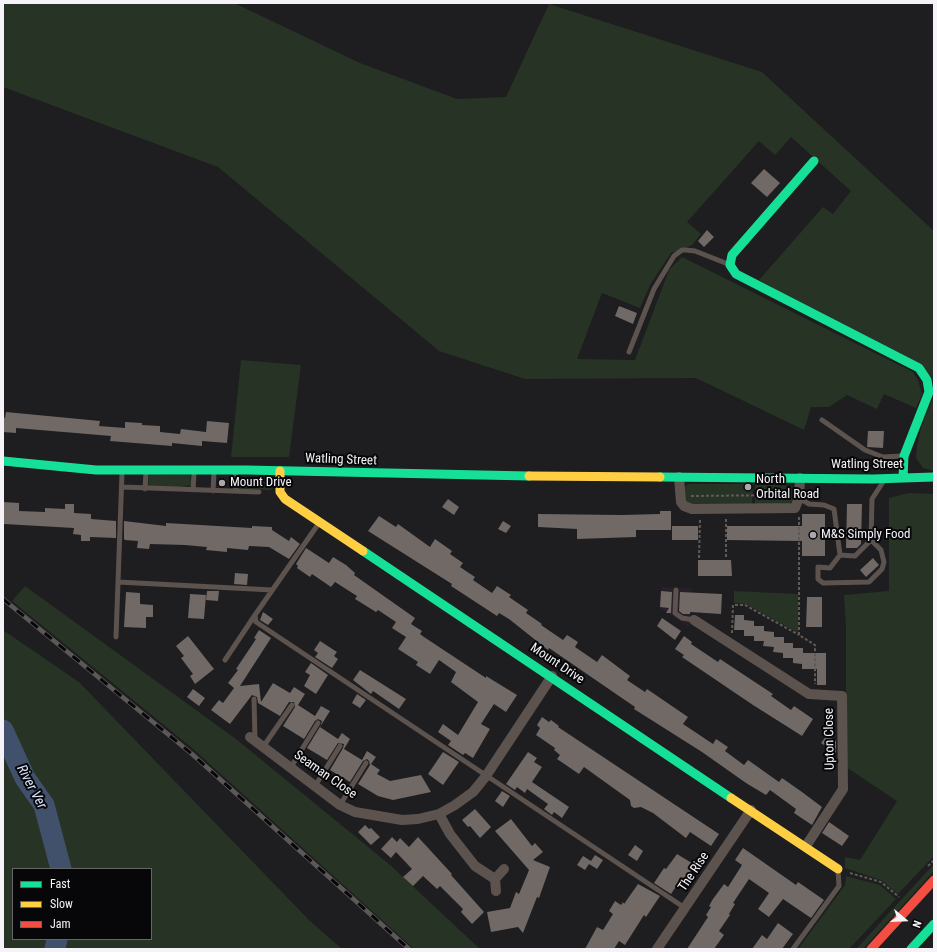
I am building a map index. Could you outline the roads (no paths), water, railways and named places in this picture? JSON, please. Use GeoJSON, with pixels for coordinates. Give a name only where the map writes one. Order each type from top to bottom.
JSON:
{"type":"FeatureCollection","features":[{"type":"Feature","properties":{"kind":"main road"},"geometry":{"type":"LineString","coordinates":[[814,161],[732,255],[730,265],[736,274],[919,368],[927,380],[929,392],[904,456],[903,478]]}},
{"type":"Feature","properties":{"kind":"main road","name":"Watling Street"},"geometry":{"type":"LineString","coordinates":[[3,460],[34,466],[123,470],[235,470],[464,476],[800,478],[934,477]]}},
{"type":"Feature","properties":{"kind":"main road","name":"Mount Drive"},"geometry":{"type":"LineString","coordinates":[[280,471],[280,492],[285,499],[552,676],[838,869]]}},
{"type":"Feature","properties":{"kind":"main road"},"geometry":{"type":"LineString","coordinates":[[871,949],[934,880]]}},
{"type":"Feature","properties":{"kind":"main road"},"geometry":{"type":"LineString","coordinates":[[911,949],[934,924]]}},
{"type":"Feature","properties":{"kind":"street"},"geometry":{"type":"LineString","coordinates":[[679,477],[680,502],[684,506],[700,509],[791,509],[799,499],[800,478]]}},
{"type":"Feature","properties":{"kind":"street","name":"Upton Close"},"geometry":{"type":"LineString","coordinates":[[694,620],[809,694],[842,696],[843,789],[806,846]]}},
{"type":"Feature","properties":{"kind":"street","name":"Seaman Close"},"geometry":{"type":"LineString","coordinates":[[253,738],[340,805],[361,814],[402,820],[418,819],[439,814],[456,805],[473,792],[486,776],[552,676]]}},
{"type":"Feature","properties":{"kind":"street","name":"The Rise"},"geometry":{"type":"LineString","coordinates":[[657,949],[751,810]]}},
{"type":"Feature","properties":{"kind":"street"},"geometry":{"type":"LineString","coordinates":[[439,814],[450,834],[475,866],[495,879]]}},
{"type":"Feature","properties":{"kind":"street"},"geometry":{"type":"LineString","coordinates":[[496,891],[495,879],[504,869]]}},
{"type":"Feature","properties":{"kind":"lane"},"geometry":{"type":"LineString","coordinates":[[629,352],[654,289],[674,256],[682,250],[695,251],[730,265]]}},
{"type":"Feature","properties":{"kind":"lane"},"geometry":{"type":"LineString","coordinates":[[822,420],[865,450],[883,457],[904,456]]}},
{"type":"Feature","properties":{"kind":"lane"},"geometry":{"type":"LineString","coordinates":[[116,637],[123,470]]}},
{"type":"Feature","properties":{"kind":"lane"},"geometry":{"type":"LineString","coordinates":[[145,489],[146,470]]}},
{"type":"Feature","properties":{"kind":"lane"},"geometry":{"type":"LineString","coordinates":[[194,470],[194,490]]}},
{"type":"Feature","properties":{"kind":"lane"},"geometry":{"type":"LineString","coordinates":[[213,491],[214,470]]}},
{"type":"Feature","properties":{"kind":"lane"},"geometry":{"type":"LineString","coordinates":[[235,470],[236,491]]}},
{"type":"Feature","properties":{"kind":"lane"},"geometry":{"type":"LineString","coordinates":[[840,555],[855,556],[871,540],[872,499],[886,478]]}},
{"type":"Feature","properties":{"kind":"lane"},"geometry":{"type":"LineString","coordinates":[[122,487],[259,492]]}},
{"type":"Feature","properties":{"kind":"lane"},"geometry":{"type":"LineString","coordinates":[[799,499],[809,504],[824,504],[834,509],[840,555],[830,568],[818,567],[818,579],[823,583],[869,582],[882,569],[884,562],[881,550],[871,540]]}},
{"type":"Feature","properties":{"kind":"lane"},"geometry":{"type":"LineString","coordinates":[[226,660],[319,522]]}},
{"type":"Feature","properties":{"kind":"lane"},"geometry":{"type":"LineString","coordinates":[[118,582],[272,590]]}},
{"type":"Feature","properties":{"kind":"lane"},"geometry":{"type":"LineString","coordinates":[[676,590],[675,613],[682,618],[694,620]]}},
{"type":"Feature","properties":{"kind":"lane"},"geometry":{"type":"LineString","coordinates":[[255,615],[256,622],[685,908]]}},
{"type":"Feature","properties":{"kind":"lane"},"geometry":{"type":"LineString","coordinates":[[253,738],[254,699]]}},
{"type":"Feature","properties":{"kind":"lane"},"geometry":{"type":"LineString","coordinates":[[263,747],[292,705]]}},
{"type":"Feature","properties":{"kind":"lane"},"geometry":{"type":"LineString","coordinates":[[291,767],[318,723]]}},
{"type":"Feature","properties":{"kind":"lane"},"geometry":{"type":"LineString","coordinates":[[315,786],[340,746]]}},
{"type":"Feature","properties":{"kind":"lane"},"geometry":{"type":"LineString","coordinates":[[340,805],[366,763]]}},
{"type":"Feature","properties":{"kind":"lane"},"geometry":{"type":"LineString","coordinates":[[793,949],[839,886],[838,869]]}},
{"type":"Feature","properties":{"kind":"waterway","name":"River Ver"},"geometry":{"type":"LineString","coordinates":[[3,730],[25,778],[44,805],[61,868]]}},
{"type":"Feature","properties":{"kind":"waterway","name":"River Ver"},"geometry":{"type":"LineString","coordinates":[[55,949],[57,940]]}},
{"type":"Feature","properties":{"kind":"railway"},"geometry":{"type":"LineString","coordinates":[[3,599],[192,754],[409,949]]}},
{"type":"Feature","properties":{"kind":"place","name":"Mount Drive"},"geometry":{"type":"Point","coordinates":[222,483]}},
{"type":"Feature","properties":{"kind":"place","name":"North Orbital Road"},"geometry":{"type":"Point","coordinates":[748,487]}},
{"type":"Feature","properties":{"kind":"place","name":"M&S Simply Food"},"geometry":{"type":"Point","coordinates":[813,535]}}]}
